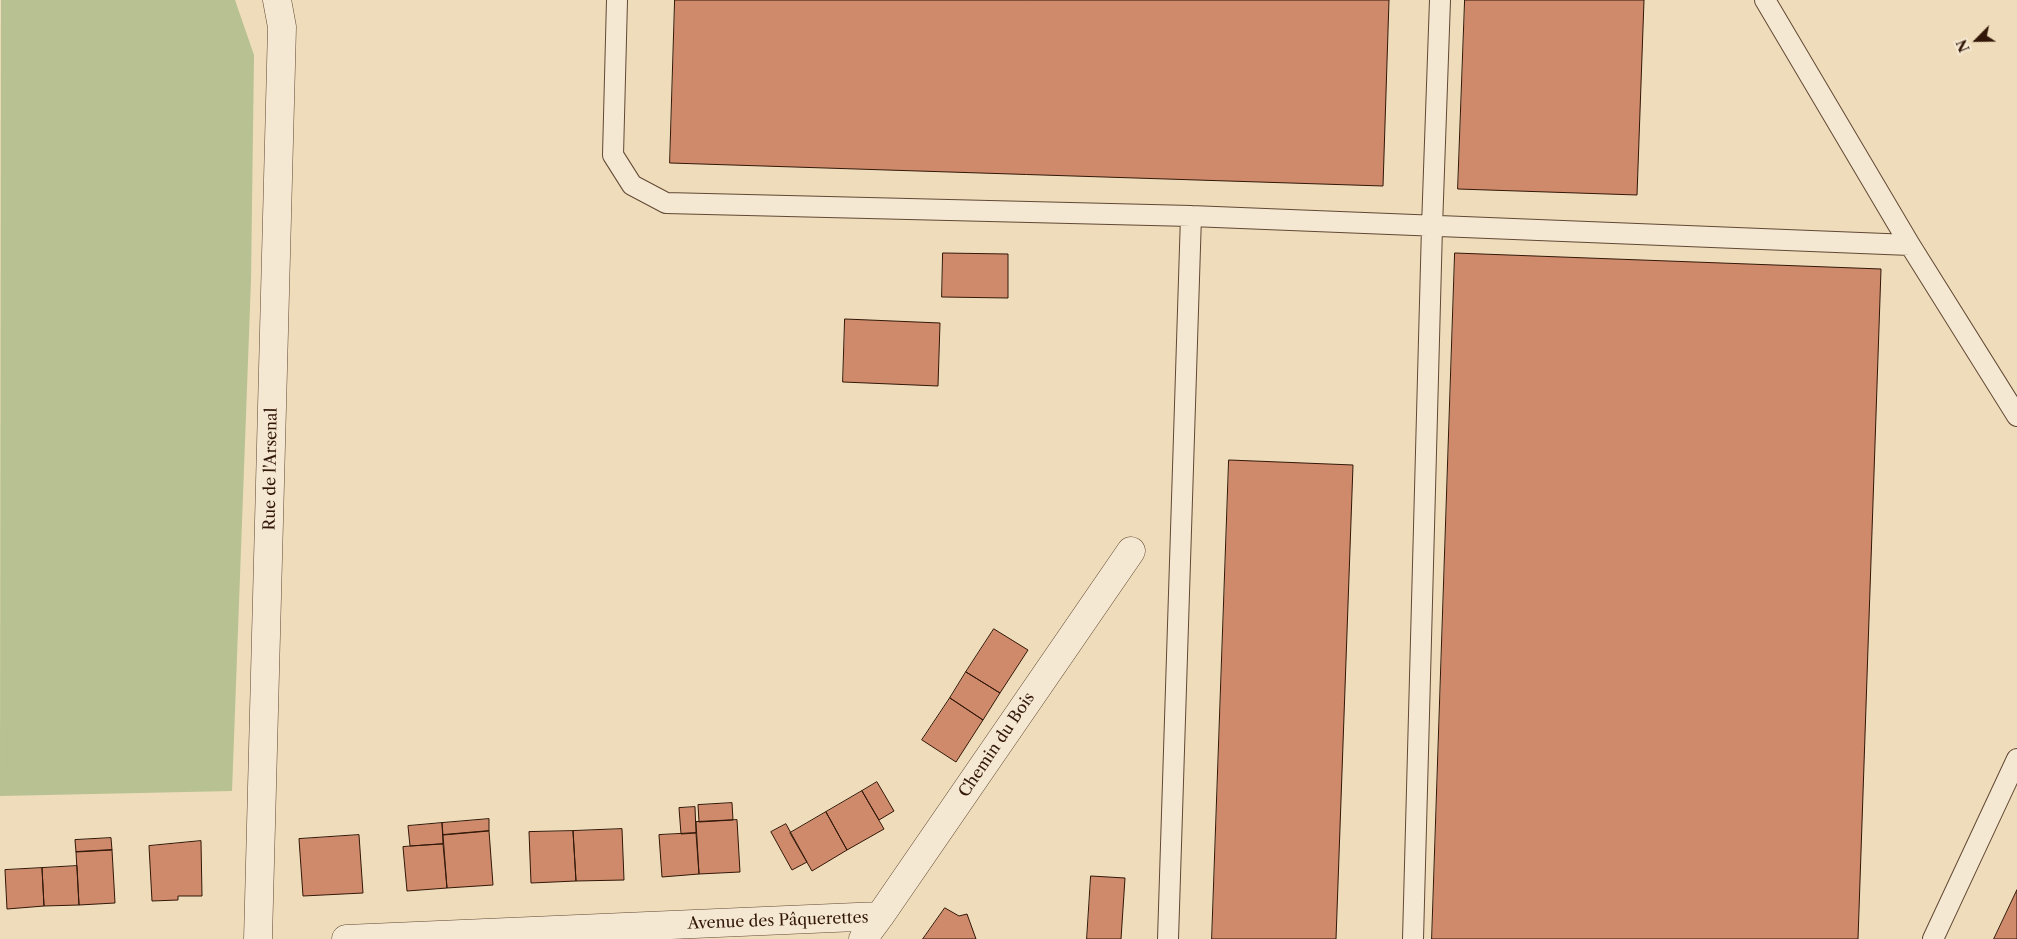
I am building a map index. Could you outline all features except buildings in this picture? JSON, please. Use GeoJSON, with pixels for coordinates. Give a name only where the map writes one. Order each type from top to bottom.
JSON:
{"type":"FeatureCollection","features":[{"type":"Feature","properties":{"kind":"street","name":"Rue de l'Arsenal"},"geometry":{"type":"LineString","coordinates":[[258,939],[282,28],[278,0]]}},
{"type":"Feature","properties":{"kind":"street","name":"Chemin du Bois"},"geometry":{"type":"LineString","coordinates":[[862,939],[880,916],[1131,551]]}},
{"type":"Feature","properties":{"kind":"street","name":"Avenue des Pâquerettes"},"geometry":{"type":"LineString","coordinates":[[346,939],[880,916]]}},
{"type":"Feature","properties":{"kind":"lane"},"geometry":{"type":"LineString","coordinates":[[617,0],[613,155],[632,185],[666,203],[1191,216],[1910,245]]}},
{"type":"Feature","properties":{"kind":"lane"},"geometry":{"type":"LineString","coordinates":[[1413,939],[1440,0]]}},
{"type":"Feature","properties":{"kind":"lane"},"geometry":{"type":"LineString","coordinates":[[1765,0],[1910,245],[2017,416]]}},
{"type":"Feature","properties":{"kind":"lane"},"geometry":{"type":"LineString","coordinates":[[1168,939],[1191,216]]}},
{"type":"Feature","properties":{"kind":"lane"},"geometry":{"type":"LineString","coordinates":[[1933,939],[2017,759]]}},
{"type":"Feature","properties":{"kind":"green space"},"geometry":{"type":"Polygon","coordinates":[[[1,0],[235,0],[254,55],[251,280],[232,791],[0,796],[1,0]]]}}]}
